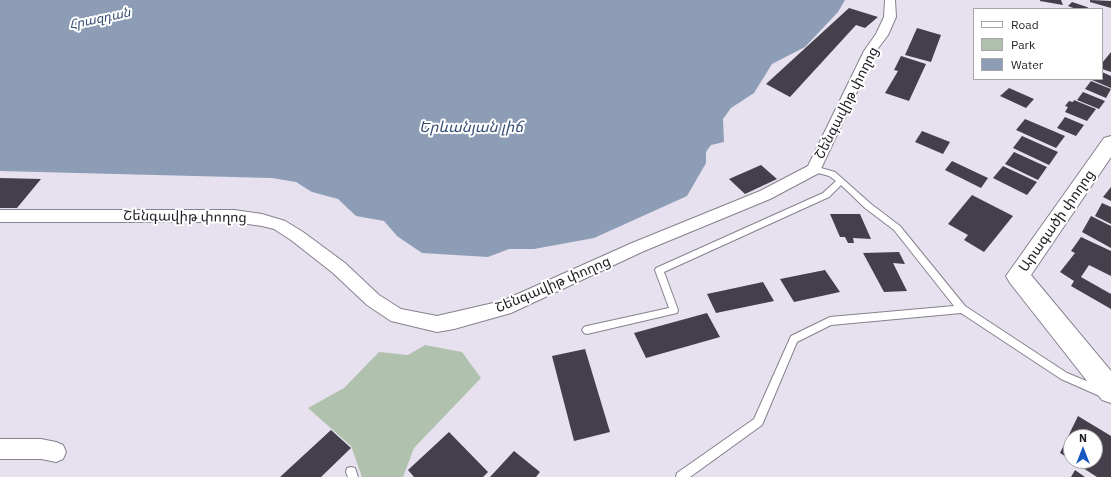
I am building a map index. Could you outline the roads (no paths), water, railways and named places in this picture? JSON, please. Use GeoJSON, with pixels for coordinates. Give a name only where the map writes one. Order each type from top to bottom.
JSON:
{"type":"FeatureCollection","features":[{"type":"Feature","properties":{"kind":"street","name":"Շենգավիթ փողոց"},"geometry":{"type":"LineString","coordinates":[[0,216],[234,216],[262,220],[279,225],[297,236],[339,268],[373,300],[397,316],[436,324],[454,321],[505,308],[638,247],[765,195],[814,169],[870,51],[882,35],[890,17],[890,0]]}},
{"type":"Feature","properties":{"kind":"street","name":"Արագածի փողոց"},"geometry":{"type":"LineString","coordinates":[[1111,142],[1018,276],[1111,392]]}},
{"type":"Feature","properties":{"kind":"street"},"geometry":{"type":"LineString","coordinates":[[0,449],[56,452]]}},
{"type":"Feature","properties":{"kind":"lane"},"geometry":{"type":"LineString","coordinates":[[814,169],[832,174],[868,206],[897,228],[962,309],[1064,376],[1111,396]]}},
{"type":"Feature","properties":{"kind":"lane"},"geometry":{"type":"LineString","coordinates":[[587,330],[674,310],[659,270],[826,195],[841,181]]}},
{"type":"Feature","properties":{"kind":"lane"},"geometry":{"type":"LineString","coordinates":[[681,477],[758,422],[794,339],[830,320],[962,309]]}},
{"type":"Feature","properties":{"kind":"water","name":"Երևանյան լիճ"},"geometry":{"type":"Polygon","coordinates":[[[0,0],[845,0],[838,12],[805,47],[772,64],[754,93],[731,108],[723,119],[724,142],[711,145],[706,152],[706,163],[687,196],[594,238],[534,249],[509,249],[488,257],[422,253],[397,236],[384,221],[356,216],[338,199],[312,192],[296,182],[272,178],[0,171],[0,0]]]}},
{"type":"Feature","properties":{"kind":"water label","name":"Հրազդան"},"geometry":{"type":"Point","coordinates":[100,19]}}]}
